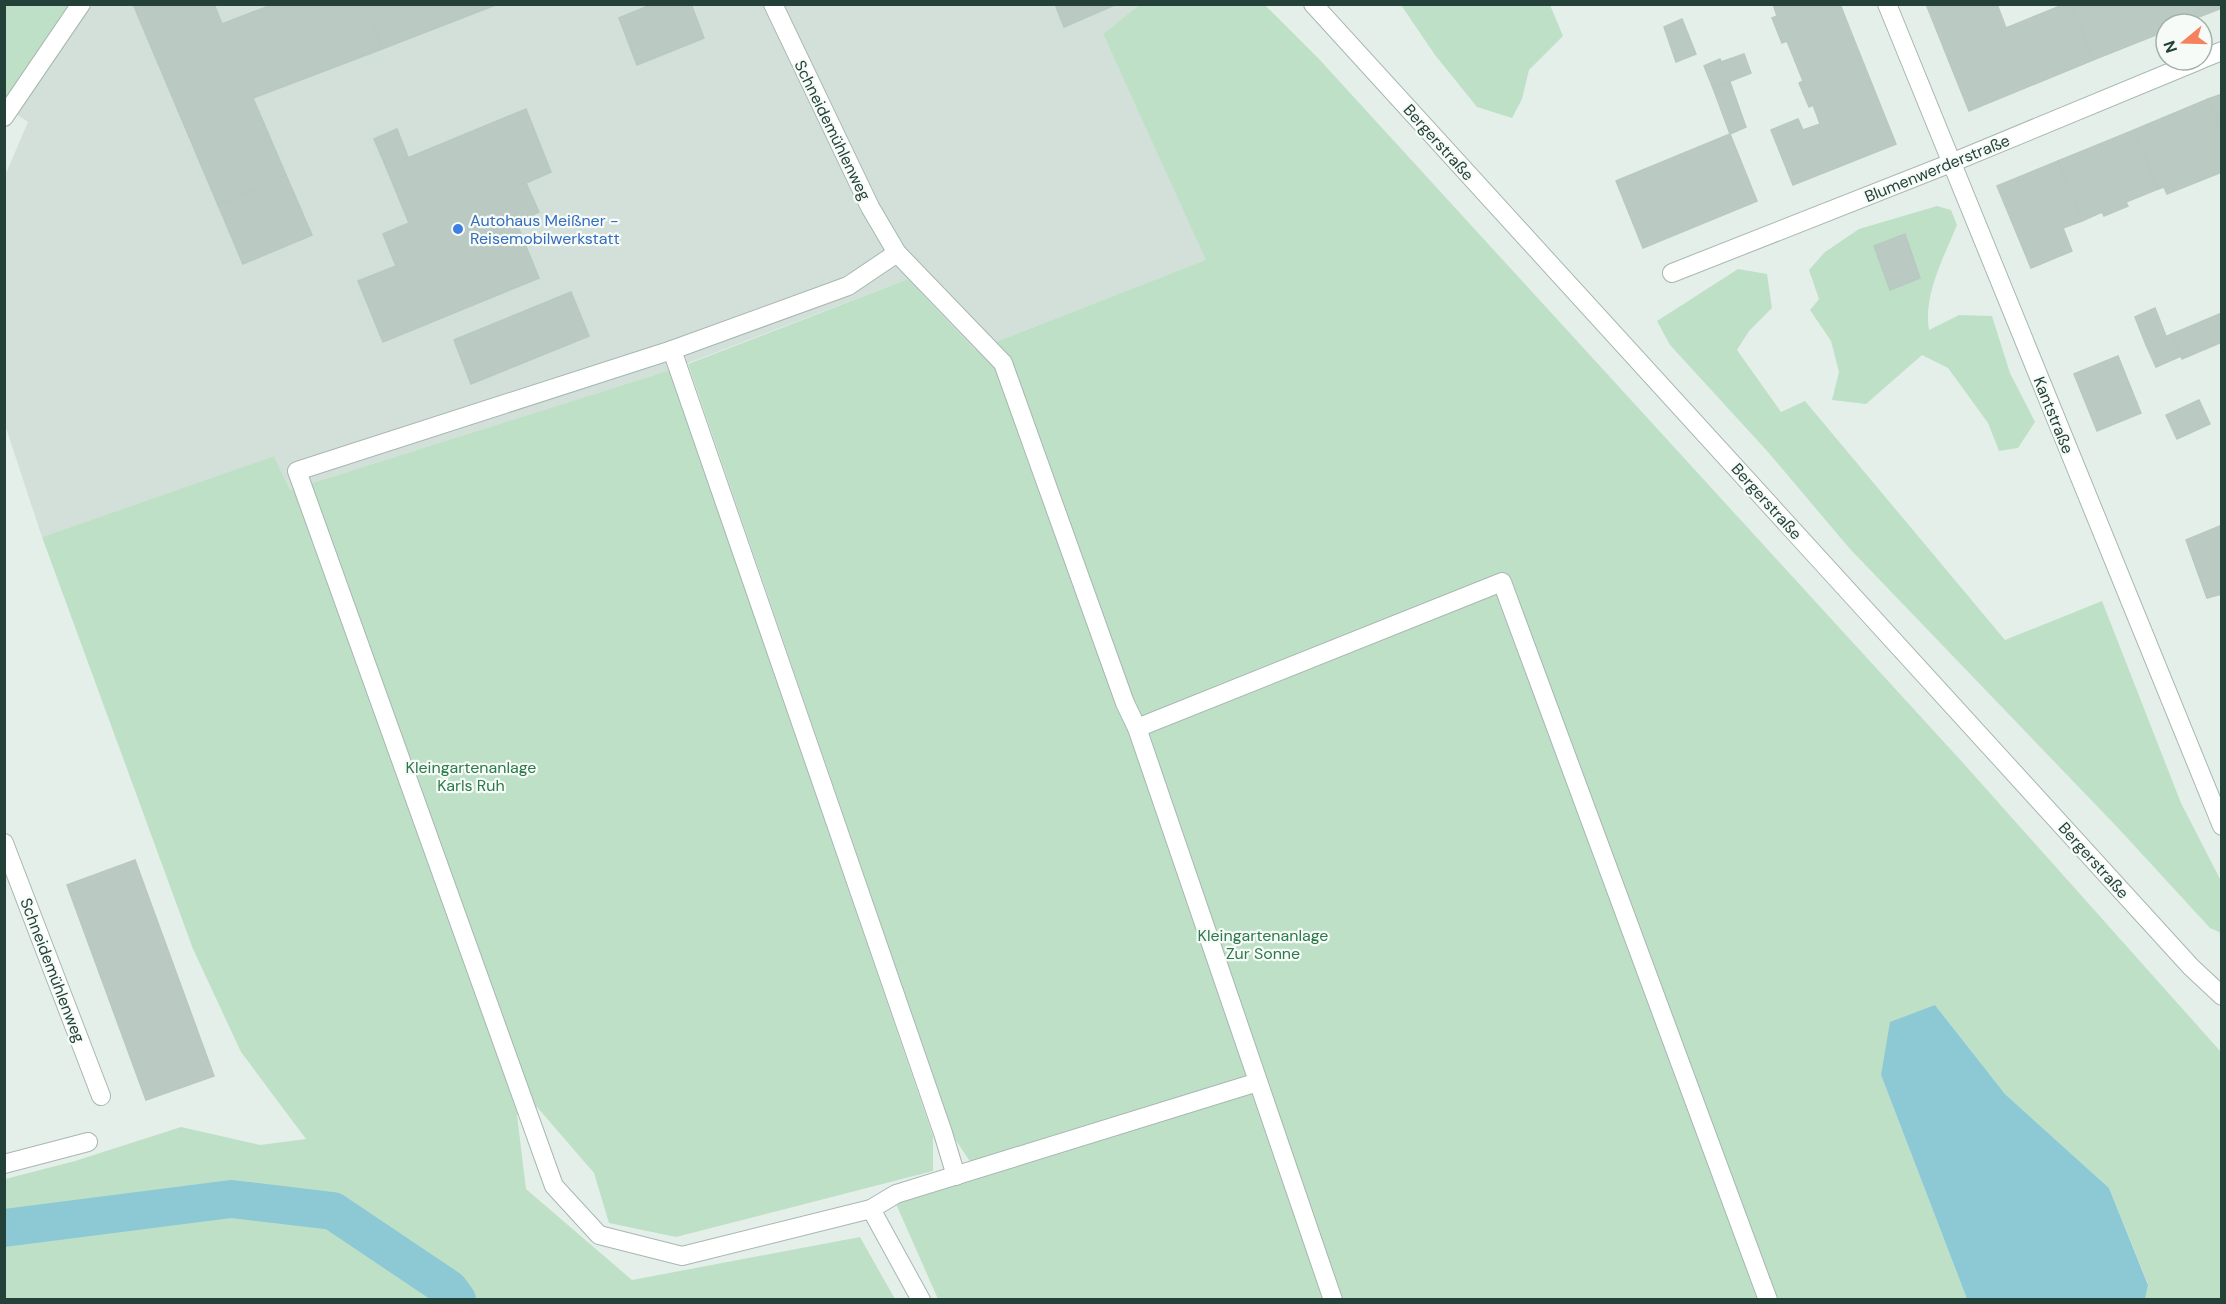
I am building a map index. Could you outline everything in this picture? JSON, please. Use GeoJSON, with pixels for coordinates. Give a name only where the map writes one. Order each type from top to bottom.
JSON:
{"type":"FeatureCollection","features":[{"type":"Feature","properties":{"kind":"street"},"geometry":{"type":"LineString","coordinates":[[4,117],[81,4]]}},
{"type":"Feature","properties":{"kind":"street","name":"Schneidemühlenweg"},"geometry":{"type":"LineString","coordinates":[[773,4],[870,207],[897,253],[1003,363],[1125,703],[1137,728],[1333,1299]]}},
{"type":"Feature","properties":{"kind":"street","name":"Bergerstraße"},"geometry":{"type":"LineString","coordinates":[[1313,4],[2191,967],[2222,996]]}},
{"type":"Feature","properties":{"kind":"street","name":"Kantstraße"},"geometry":{"type":"LineString","coordinates":[[1887,4],[2222,826]]}},
{"type":"Feature","properties":{"kind":"street","name":"Blumenwerderstraße"},"geometry":{"type":"LineString","coordinates":[[1672,273],[1951,163],[2172,72]]}},
{"type":"Feature","properties":{"kind":"street"},"geometry":{"type":"LineString","coordinates":[[897,253],[848,286],[672,350],[297,471],[554,1186],[599,1235],[682,1256],[871,1209],[896,1194],[1258,1082]]}},
{"type":"Feature","properties":{"kind":"street"},"geometry":{"type":"LineString","coordinates":[[672,350],[956,1176]]}},
{"type":"Feature","properties":{"kind":"street"},"geometry":{"type":"LineString","coordinates":[[1137,728],[1502,582],[1768,1299]]}},
{"type":"Feature","properties":{"kind":"street","name":"Schneidemühlenweg"},"geometry":{"type":"LineString","coordinates":[[4,843],[102,1096]]}},
{"type":"Feature","properties":{"kind":"street"},"geometry":{"type":"LineString","coordinates":[[4,1164],[88,1142]]}},
{"type":"Feature","properties":{"kind":"street"},"geometry":{"type":"LineString","coordinates":[[871,1209],[921,1299]]}},
{"type":"Feature","properties":{"kind":"shaded area"},"geometry":{"type":"Polygon","coordinates":[[[81,5],[1139,5],[1103,34],[1207,260],[975,350],[908,279],[670,370],[290,490],[274,456],[42,537],[5,425],[4,178],[28,122],[10,110],[81,5]]]}},
{"type":"Feature","properties":{"kind":"green space"},"geometry":{"type":"Polygon","coordinates":[[[4,5],[81,5],[4,106],[4,5]]]}},
{"type":"Feature","properties":{"kind":"green space","name":"Kleingartenanlage Zur Sonne"},"geometry":{"type":"Polygon","coordinates":[[[1139,5],[1265,5],[1319,59],[1964,764],[2221,1052],[2221,1299],[2145,1299],[2148,1284],[2109,1188],[2005,1094],[1935,1005],[1881,1075],[1967,1299],[938,1299],[896,1204],[981,1178],[955,1139],[688,364],[908,279],[975,350],[1206,260],[1103,34],[1139,5]]]}},
{"type":"Feature","properties":{"kind":"green space"},"geometry":{"type":"Polygon","coordinates":[[[1401,5],[1550,5],[1563,36],[1529,70],[1522,99],[1512,118],[1477,107],[1435,55],[1401,5]]]}},
{"type":"Feature","properties":{"kind":"green space"},"geometry":{"type":"Polygon","coordinates":[[[1937,206],[1951,210],[1957,225],[1932,290],[1929,303],[1929,330],[1959,315],[1992,316],[2010,373],[2035,422],[2018,448],[1999,451],[1988,423],[1948,368],[1922,355],[1866,404],[1832,400],[1839,372],[1831,341],[1810,310],[1819,299],[1809,270],[1825,252],[1859,229],[1937,206]]]}},
{"type":"Feature","properties":{"kind":"green space"},"geometry":{"type":"Polygon","coordinates":[[[1738,269],[1767,274],[1772,308],[1749,331],[1737,350],[1781,412],[1805,401],[2005,640],[2102,601],[2181,803],[2221,881],[2221,933],[2210,928],[2118,828],[1850,549],[1768,452],[1670,345],[1657,321],[1738,269]]]}},
{"type":"Feature","properties":{"kind":"green space","name":"Kleingartenanlage Karls Ruh"},"geometry":{"type":"Polygon","coordinates":[[[670,370],[933,1136],[933,1171],[676,1237],[609,1223],[594,1173],[537,1107],[517,1115],[526,1189],[632,1280],[860,1237],[895,1299],[5,1300],[5,1179],[75,1161],[181,1127],[260,1145],[306,1139],[241,1052],[193,949],[42,537],[274,456],[290,490],[670,370]]]}},
{"type":"Feature","properties":{"kind":"water"},"geometry":{"type":"Polygon","coordinates":[[[1935,1005],[2005,1094],[2109,1188],[2148,1285],[2145,1299],[1967,1299],[1881,1075],[1890,1022],[1935,1005]]]}},
{"type":"Feature","properties":{"kind":"building"},"geometry":{"type":"Polygon","coordinates":[[[133,4],[214,4],[222,24],[274,4],[365,4],[382,49],[253,98],[286,175],[218,205],[133,4]]]}},
{"type":"Feature","properties":{"kind":"building"},"geometry":{"type":"Polygon","coordinates":[[[365,4],[498,4],[382,49],[365,4]]]}},
{"type":"Feature","properties":{"kind":"building"},"geometry":{"type":"Polygon","coordinates":[[[653,4],[691,4],[704,38],[637,65],[619,18],[653,4]]]}},
{"type":"Feature","properties":{"kind":"building"},"geometry":{"type":"Polygon","coordinates":[[[1055,4],[1117,4],[1064,27],[1055,4]]]}},
{"type":"Feature","properties":{"kind":"building"},"geometry":{"type":"Polygon","coordinates":[[[1773,4],[1840,4],[1853,37],[1795,61],[1787,41],[1782,43],[1772,18],[1777,16],[1773,4]]]}},
{"type":"Feature","properties":{"kind":"building"},"geometry":{"type":"Polygon","coordinates":[[[1926,4],[1997,4],[2006,28],[2065,4],[2071,4],[2093,60],[1969,111],[1926,4]]]}},
{"type":"Feature","properties":{"kind":"building"},"geometry":{"type":"Polygon","coordinates":[[[2071,4],[2185,4],[2188,12],[2154,12],[2154,36],[2093,60],[2071,4]]]}},
{"type":"Feature","properties":{"kind":"building"},"geometry":{"type":"Polygon","coordinates":[[[2185,4],[2222,4],[2222,8],[2212,12],[2188,12],[2185,4]]]}},
{"type":"Feature","properties":{"kind":"building"},"geometry":{"type":"Polygon","coordinates":[[[1682,19],[1696,54],[1676,62],[1664,27],[1682,19]]]}},
{"type":"Feature","properties":{"kind":"building"},"geometry":{"type":"Polygon","coordinates":[[[1853,37],[1896,144],[1793,185],[1771,130],[1798,119],[1803,130],[1820,124],[1813,105],[1809,107],[1799,83],[1803,81],[1795,61],[1853,37]]]}},
{"type":"Feature","properties":{"kind":"building"},"geometry":{"type":"Polygon","coordinates":[[[1744,54],[1751,73],[1713,88],[1704,66],[1720,59],[1721,62],[1744,54]]]}},
{"type":"Feature","properties":{"kind":"building"},"geometry":{"type":"Polygon","coordinates":[[[1730,82],[1746,127],[1730,134],[1713,88],[1730,82]]]}},
{"type":"Feature","properties":{"kind":"building"},"geometry":{"type":"Polygon","coordinates":[[[2222,94],[2222,131],[2208,99],[2222,94]]]}},
{"type":"Feature","properties":{"kind":"building"},"geometry":{"type":"Polygon","coordinates":[[[2208,99],[2222,131],[2222,172],[2167,194],[2164,187],[2158,189],[2134,130],[2208,99]]]}},
{"type":"Feature","properties":{"kind":"building","name":"Autohaus Meißner - Reisemobilwerkstatt"},"geometry":{"type":"Polygon","coordinates":[[[526,109],[551,172],[526,183],[539,212],[516,222],[539,278],[383,342],[358,281],[396,266],[383,234],[409,223],[386,167],[526,109]]]}},
{"type":"Feature","properties":{"kind":"building"},"geometry":{"type":"Polygon","coordinates":[[[397,129],[408,157],[386,167],[374,139],[397,129]]]}},
{"type":"Feature","properties":{"kind":"building"},"geometry":{"type":"Polygon","coordinates":[[[2134,130],[2158,189],[2126,202],[2128,206],[2104,216],[2102,212],[2082,221],[2058,161],[2134,130]]]}},
{"type":"Feature","properties":{"kind":"building"},"geometry":{"type":"Polygon","coordinates":[[[1730,134],[1757,201],[1643,248],[1616,181],[1730,134]]]}},
{"type":"Feature","properties":{"kind":"building"},"geometry":{"type":"Polygon","coordinates":[[[2058,161],[2082,221],[2063,228],[2072,251],[2031,268],[1997,186],[2058,161]]]}},
{"type":"Feature","properties":{"kind":"building"},"geometry":{"type":"Polygon","coordinates":[[[286,175],[312,235],[243,264],[218,205],[286,175]]]}},
{"type":"Feature","properties":{"kind":"building"},"geometry":{"type":"Polygon","coordinates":[[[1905,234],[1920,278],[1890,290],[1874,246],[1905,234]]]}},
{"type":"Feature","properties":{"kind":"building"},"geometry":{"type":"Polygon","coordinates":[[[571,292],[589,336],[471,384],[454,340],[571,292]]]}},
{"type":"Feature","properties":{"kind":"building"},"geometry":{"type":"Polygon","coordinates":[[[2155,308],[2166,336],[2146,345],[2135,317],[2155,308]]]}},
{"type":"Feature","properties":{"kind":"building"},"geometry":{"type":"Polygon","coordinates":[[[2222,313],[2222,342],[2182,359],[2172,334],[2222,313]]]}},
{"type":"Feature","properties":{"kind":"building"},"geometry":{"type":"Polygon","coordinates":[[[2172,334],[2181,356],[2156,367],[2146,345],[2172,334]]]}},
{"type":"Feature","properties":{"kind":"building"},"geometry":{"type":"Polygon","coordinates":[[[2118,356],[2141,413],[2097,431],[2074,374],[2118,356]]]}},
{"type":"Feature","properties":{"kind":"building"},"geometry":{"type":"Polygon","coordinates":[[[2199,400],[2210,424],[2177,439],[2166,415],[2199,400]]]}},
{"type":"Feature","properties":{"kind":"building"},"geometry":{"type":"Polygon","coordinates":[[[2222,525],[2222,594],[2207,598],[2186,540],[2222,525]]]}},
{"type":"Feature","properties":{"kind":"building"},"geometry":{"type":"Polygon","coordinates":[[[135,860],[214,1076],[146,1100],[67,885],[135,860]]]}},
{"type":"Feature","properties":{"kind":"waterway"},"geometry":{"type":"LineString","coordinates":[[4,1228],[231,1199],[333,1211],[449,1289],[457,1300]]}},
{"type":"Feature","properties":{"kind":"place","name":"Autohaus Meißner - Reisemobilwerkstatt"},"geometry":{"type":"Point","coordinates":[458,229]}}]}
